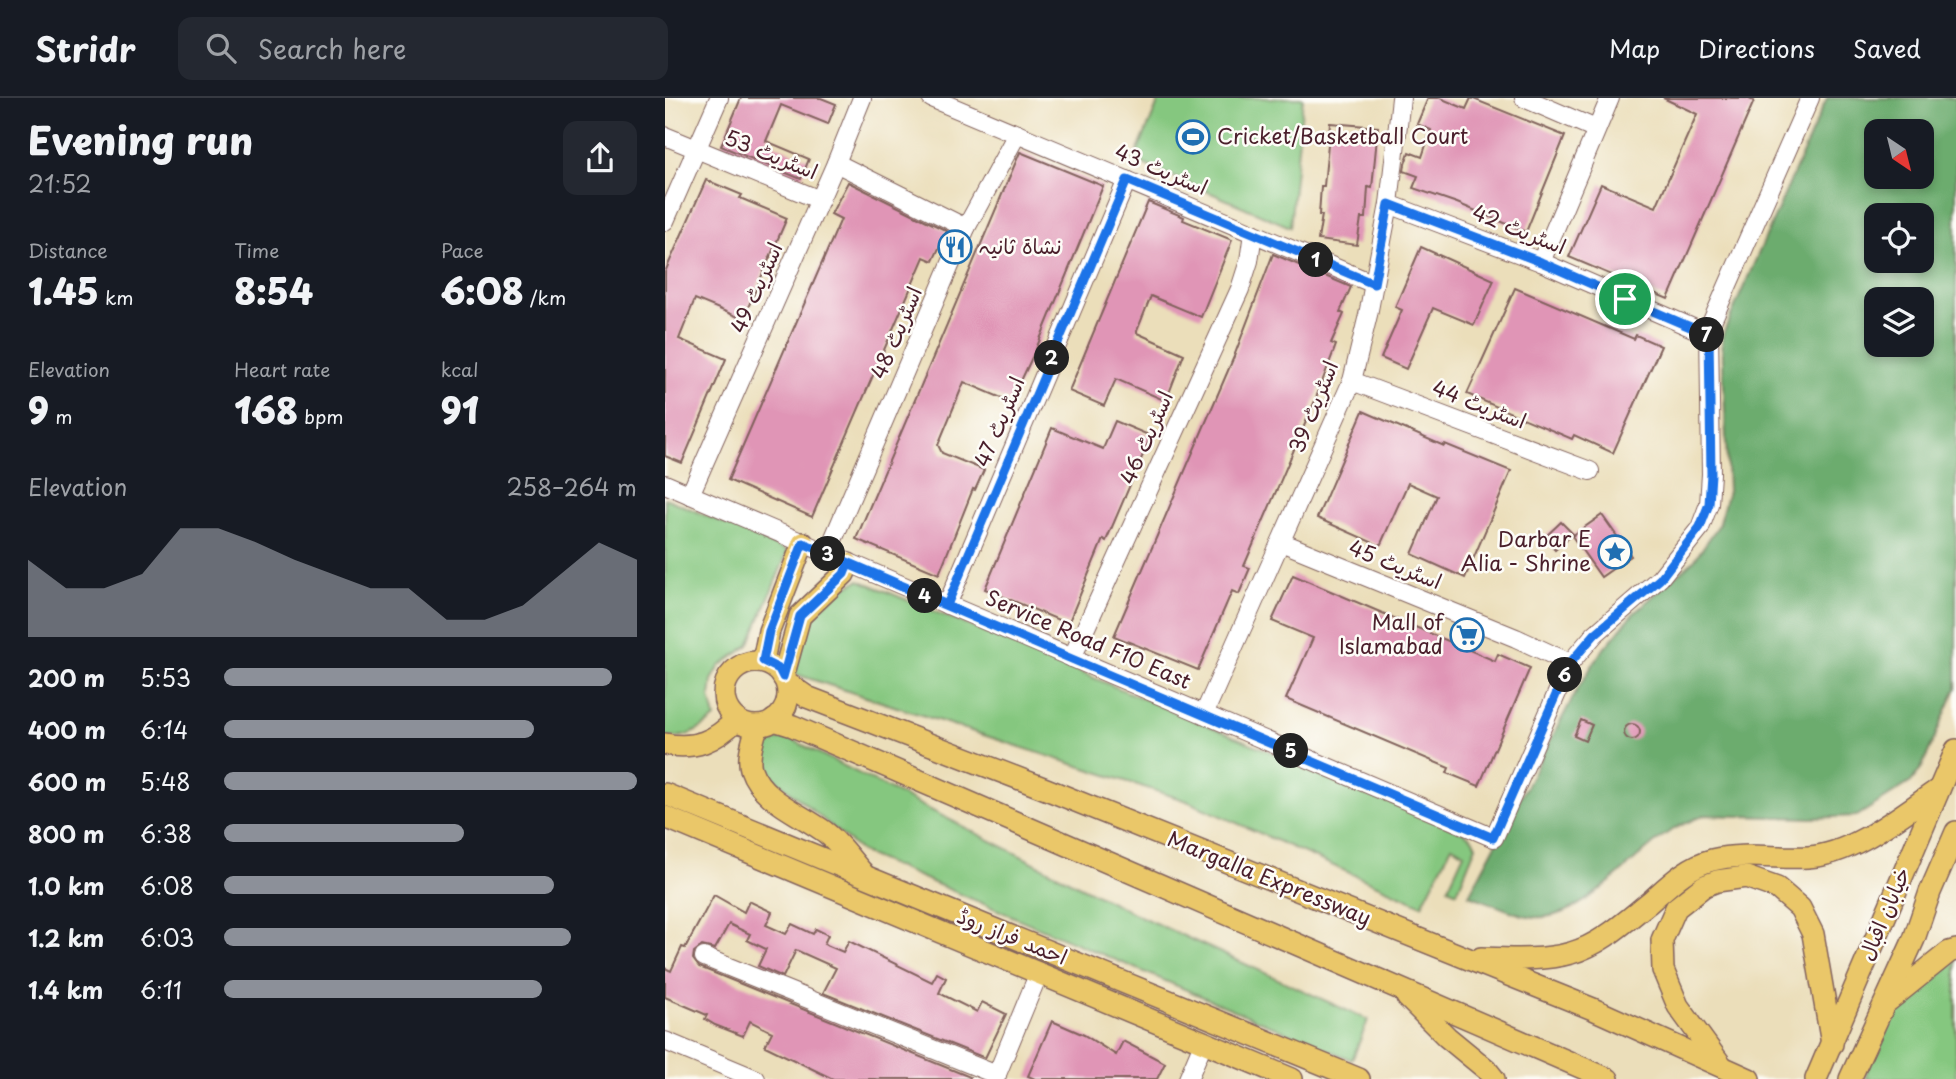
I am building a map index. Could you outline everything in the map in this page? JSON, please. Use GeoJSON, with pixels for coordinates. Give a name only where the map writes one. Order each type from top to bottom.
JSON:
{"type":"FeatureCollection","features":[{"type":"Feature","properties":{"kind":"main road"},"geometry":{"type":"LineString","coordinates":[[763,661],[769,631],[803,543]]}},
{"type":"Feature","properties":{"kind":"main road"},"geometry":{"type":"LineString","coordinates":[[785,680],[800,616],[844,574],[848,564]]}},
{"type":"Feature","properties":{"kind":"main road"},"geometry":{"type":"LineString","coordinates":[[665,744],[673,746],[708,743],[724,732],[756,722],[780,716],[788,701],[785,680],[779,669],[763,661],[746,662],[732,671],[724,687],[724,704],[756,722],[793,726],[1608,1079]]}},
{"type":"Feature","properties":{"kind":"main road","name":"Margalla Expressway"},"geometry":{"type":"LineString","coordinates":[[785,680],[807,697],[1046,789],[1465,957],[1593,1009],[1749,1079]]}},
{"type":"Feature","properties":{"kind":"main road"},"geometry":{"type":"LineString","coordinates":[[756,722],[751,768],[762,788],[827,833],[866,877]]}},
{"type":"Feature","properties":{"kind":"main road","name":"خیابان اقبال"},"geometry":{"type":"LineString","coordinates":[[1816,1079],[1956,750]]}},
{"type":"Feature","properties":{"kind":"main road"},"geometry":{"type":"LineString","coordinates":[[1465,957],[1521,959],[1572,953],[1608,935],[1684,873],[1712,860],[1751,856],[1810,857],[1836,851],[1873,833],[1939,789]]}},
{"type":"Feature","properties":{"kind":"main road","name":"احمد فراز روڈ"},"geometry":{"type":"LineString","coordinates":[[665,794],[678,815],[1038,975],[1291,1079]]}},
{"type":"Feature","properties":{"kind":"main road","name":"احمد فراز روڈ"},"geometry":{"type":"LineString","coordinates":[[678,815],[866,877],[1359,1079]]}},
{"type":"Feature","properties":{"kind":"main road","name":"خیابان اقبال"},"geometry":{"type":"LineString","coordinates":[[1850,1079],[1914,939],[1930,892],[1956,832]]}},
{"type":"Feature","properties":{"kind":"main road"},"geometry":{"type":"LineString","coordinates":[[1723,1068],[1678,1006],[1663,970],[1662,940],[1676,908],[1704,886],[1717,881],[1746,877],[1777,888],[1800,908],[1813,934],[1832,1044]]}},
{"type":"Feature","properties":{"kind":"main road"},"geometry":{"type":"LineString","coordinates":[[1884,1003],[1949,952],[1956,950]]}},
{"type":"Feature","properties":{"kind":"main road"},"geometry":{"type":"LineString","coordinates":[[1400,989],[1447,1037],[1486,1069],[1494,1079]]}},
{"type":"Feature","properties":{"kind":"street"},"geometry":{"type":"LineString","coordinates":[[665,221],[719,98]]}},
{"type":"Feature","properties":{"kind":"street","name":"اسٹریٹ 49"},"geometry":{"type":"LineString","coordinates":[[690,495],[837,163],[862,98]]}},
{"type":"Feature","properties":{"kind":"street","name":"اسٹریٹ 43"},"geometry":{"type":"LineString","coordinates":[[931,98],[1374,284]]}},
{"type":"Feature","properties":{"kind":"street","name":"اسٹریٹ 39"},"geometry":{"type":"LineString","coordinates":[[1204,714],[1352,382],[1389,204],[1401,98]]}},
{"type":"Feature","properties":{"kind":"street"},"geometry":{"type":"LineString","coordinates":[[1524,98],[1596,130]]}},
{"type":"Feature","properties":{"kind":"street"},"geometry":{"type":"LineString","coordinates":[[1541,262],[1609,98]]}},
{"type":"Feature","properties":{"kind":"street"},"geometry":{"type":"LineString","coordinates":[[1570,663],[1595,634],[1660,579],[1700,527],[1709,504],[1711,474],[1709,328],[1810,98]]}},
{"type":"Feature","properties":{"kind":"street","name":"اسٹریٹ 48"},"geometry":{"type":"LineString","coordinates":[[827,554],[966,228],[1017,134]]}},
{"type":"Feature","properties":{"kind":"street","name":"اسٹریٹ 53"},"geometry":{"type":"LineString","coordinates":[[665,136],[820,200]]}},
{"type":"Feature","properties":{"kind":"street"},"geometry":{"type":"LineString","coordinates":[[837,163],[966,228]]}},
{"type":"Feature","properties":{"kind":"street","name":"اسٹریٹ 47"},"geometry":{"type":"LineString","coordinates":[[947,605],[1127,180]]}},
{"type":"Feature","properties":{"kind":"street","name":"اسٹریٹ 42"},"geometry":{"type":"LineString","coordinates":[[1389,204],[1541,262],[1709,335]]}},
{"type":"Feature","properties":{"kind":"street","name":"اسٹریٹ 46"},"geometry":{"type":"LineString","coordinates":[[1072,658],[1240,289],[1249,261],[1253,233]]}},
{"type":"Feature","properties":{"kind":"street","name":"اسٹریٹ 44"},"geometry":{"type":"LineString","coordinates":[[1352,382],[1590,471]]}},
{"type":"Feature","properties":{"kind":"street","name":"Service Road F10 East"},"geometry":{"type":"LineString","coordinates":[[665,484],[1493,838],[1570,663]]}},
{"type":"Feature","properties":{"kind":"street","name":"اسٹریٹ 45"},"geometry":{"type":"LineString","coordinates":[[1280,542],[1516,638],[1570,663]]}},
{"type":"Feature","properties":{"kind":"street"},"geometry":{"type":"LineString","coordinates":[[704,957],[996,1077],[1038,975]]}},
{"type":"Feature","properties":{"kind":"street"},"geometry":{"type":"LineString","coordinates":[[665,1041],[756,1079]]}},
{"type":"Feature","properties":{"kind":"street"},"geometry":{"type":"LineString","coordinates":[[1188,1079],[1204,1041]]}},
{"type":"Feature","properties":{"kind":"green space"},"geometry":{"type":"Polygon","coordinates":[[[1160,98],[1303,98],[1290,227],[1134,160],[1160,98]]]}},
{"type":"Feature","properties":{"kind":"green space"},"geometry":{"type":"Polygon","coordinates":[[[1827,98],[1956,98],[1956,688],[1922,767],[1911,782],[1857,816],[1812,818],[1704,815],[1669,832],[1589,898],[1571,909],[1553,915],[1527,916],[1469,895],[1578,688],[1601,652],[1633,614],[1695,559],[1718,526],[1728,491],[1722,336],[1827,98]]]}},
{"type":"Feature","properties":{"kind":"green space"},"geometry":{"type":"Polygon","coordinates":[[[665,498],[788,551],[749,645],[720,666],[712,680],[710,697],[715,718],[692,733],[672,738],[665,737],[665,498]]]}},
{"type":"Feature","properties":{"kind":"green space"},"geometry":{"type":"Polygon","coordinates":[[[859,580],[1463,832],[1472,838],[1476,846],[1457,892],[1448,888],[1464,853],[1452,846],[1422,905],[1187,801],[792,673],[805,622],[825,598],[859,580]]]}},
{"type":"Feature","properties":{"kind":"green space"},"geometry":{"type":"Polygon","coordinates":[[[789,738],[1133,913],[1368,1020],[1352,1060],[863,853],[774,778],[766,768],[763,753],[768,741],[789,738]]]}},
{"type":"Feature","properties":{"kind":"green space"},"geometry":{"type":"Polygon","coordinates":[[[1956,960],[1956,1079],[1866,1079],[1867,1070],[1894,1012],[1956,960]]]}},
{"type":"Feature","properties":{"kind":"building"},"geometry":{"type":"Polygon","coordinates":[[[741,98],[821,98],[836,104],[828,124],[781,105],[766,141],[809,159],[801,179],[721,146],[741,98]]]}},
{"type":"Feature","properties":{"kind":"building"},"geometry":{"type":"Polygon","coordinates":[[[1428,98],[1440,98],[1466,109],[1471,98],[1565,136],[1526,232],[1413,188],[1418,176],[1404,171],[1405,164],[1409,152],[1422,157],[1431,130],[1417,124],[1428,98]]]}},
{"type":"Feature","properties":{"kind":"building"},"geometry":{"type":"Polygon","coordinates":[[[1663,98],[1747,98],[1754,101],[1668,299],[1569,257],[1601,184],[1656,207],[1697,114],[1663,98]]]}},
{"type":"Feature","properties":{"kind":"building"},"geometry":{"type":"Polygon","coordinates":[[[1330,123],[1378,127],[1372,188],[1368,187],[1366,218],[1361,218],[1357,245],[1318,240],[1322,215],[1319,215],[1321,186],[1324,186],[1330,123]]]}},
{"type":"Feature","properties":{"kind":"building"},"geometry":{"type":"Polygon","coordinates":[[[1020,152],[1103,186],[1036,349],[1011,402],[964,382],[938,445],[942,453],[984,470],[975,490],[973,489],[939,574],[856,539],[1020,152]]]}},
{"type":"Feature","properties":{"kind":"building"},"geometry":{"type":"Polygon","coordinates":[[[706,180],[787,218],[743,319],[695,299],[679,339],[726,359],[682,463],[665,456],[665,272],[706,180]]]}},
{"type":"Feature","properties":{"kind":"building"},"geometry":{"type":"Polygon","coordinates":[[[848,182],[947,231],[933,261],[924,257],[812,517],[728,480],[841,219],[831,214],[848,182]]]}},
{"type":"Feature","properties":{"kind":"building"},"geometry":{"type":"Polygon","coordinates":[[[1148,202],[1232,240],[1201,317],[1151,296],[1137,333],[1184,354],[1166,401],[1116,379],[1104,406],[1069,391],[1148,202]]]}},
{"type":"Feature","properties":{"kind":"building"},"geometry":{"type":"Polygon","coordinates":[[[1421,247],[1494,280],[1474,325],[1433,308],[1406,369],[1381,358],[1402,310],[1395,307],[1421,247]]]}},
{"type":"Feature","properties":{"kind":"building"},"geometry":{"type":"Polygon","coordinates":[[[1273,254],[1351,287],[1340,312],[1344,314],[1331,343],[1336,345],[1314,403],[1244,566],[1250,568],[1239,594],[1232,591],[1198,670],[1114,636],[1233,359],[1273,254]]]}},
{"type":"Feature","properties":{"kind":"building"},"geometry":{"type":"Polygon","coordinates":[[[1515,288],[1634,339],[1636,335],[1661,346],[1613,453],[1574,435],[1572,439],[1467,394],[1515,288]]]}},
{"type":"Feature","properties":{"kind":"building"},"geometry":{"type":"Polygon","coordinates":[[[1363,411],[1511,471],[1465,578],[1412,554],[1437,496],[1408,483],[1380,546],[1317,518],[1363,411]]]}},
{"type":"Feature","properties":{"kind":"building"},"geometry":{"type":"Polygon","coordinates":[[[1115,421],[1151,436],[1106,541],[1103,539],[1068,624],[985,589],[1052,428],[1103,449],[1115,421]]]}},
{"type":"Feature","properties":{"kind":"building"},"geometry":{"type":"Polygon","coordinates":[[[1602,515],[1631,556],[1601,577],[1572,536],[1602,515]]]}},
{"type":"Feature","properties":{"kind":"building"},"geometry":{"type":"Polygon","coordinates":[[[1561,522],[1573,534],[1555,550],[1544,538],[1561,522]]]}},
{"type":"Feature","properties":{"kind":"building"},"geometry":{"type":"Polygon","coordinates":[[[1293,575],[1495,661],[1498,654],[1530,668],[1479,786],[1447,773],[1449,768],[1286,699],[1313,638],[1272,621],[1293,575]]]}},
{"type":"Feature","properties":{"kind":"building"},"geometry":{"type":"Polygon","coordinates":[[[1581,720],[1592,725],[1585,741],[1574,736],[1581,720]]]}},
{"type":"Feature","properties":{"kind":"building"},"geometry":{"type":"Polygon","coordinates":[[[1629,724],[1635,724],[1640,732],[1638,738],[1629,740],[1624,735],[1624,729],[1629,724]]]}},
{"type":"Feature","properties":{"kind":"building"},"geometry":{"type":"Polygon","coordinates":[[[714,895],[744,912],[749,901],[772,912],[766,925],[786,934],[792,924],[813,934],[816,929],[828,935],[824,944],[843,952],[849,941],[932,982],[937,973],[946,978],[939,993],[977,1012],[982,1002],[1006,1014],[985,1058],[823,993],[836,968],[796,950],[783,977],[758,966],[766,949],[747,940],[750,934],[729,924],[715,949],[702,946],[694,952],[693,959],[699,967],[970,1077],[969,1079],[833,1079],[765,1046],[772,1032],[750,1021],[743,1036],[715,1025],[705,1019],[707,1015],[665,997],[665,968],[671,971],[682,947],[685,948],[714,895]]]}},
{"type":"Feature","properties":{"kind":"building"},"geometry":{"type":"Polygon","coordinates":[[[1052,1021],[1084,1035],[1116,1055],[1123,1041],[1165,1063],[1157,1079],[1035,1079],[1028,1076],[1052,1021]]]}},
{"type":"Feature","properties":{"kind":"place","name":"Cricket/Basketball Court"},"geometry":{"type":"Point","coordinates":[1193,137]}},
{"type":"Feature","properties":{"kind":"place","name":"نشاۃ ثانیہ"},"geometry":{"type":"Point","coordinates":[955,247]}},
{"type":"Feature","properties":{"kind":"place","name":"Darbar E Alia - Shrine"},"geometry":{"type":"Point","coordinates":[1615,552]}},
{"type":"Feature","properties":{"kind":"place","name":"Mall of Islamabad"},"geometry":{"type":"Point","coordinates":[1467,635]}},
{"type":"Feature","properties":{"kind":"route"},"geometry":{"type":"LineString","coordinates":[[1127,180],[1374,284],[1389,204],[1541,262],[1625,299],[1709,335],[1709,504],[1700,527],[1685,550],[1660,579],[1595,634],[1570,663],[1493,838],[848,564],[844,574],[800,616],[783,677],[779,669],[763,661],[769,631],[803,543],[947,605],[1127,180]]}}]}
